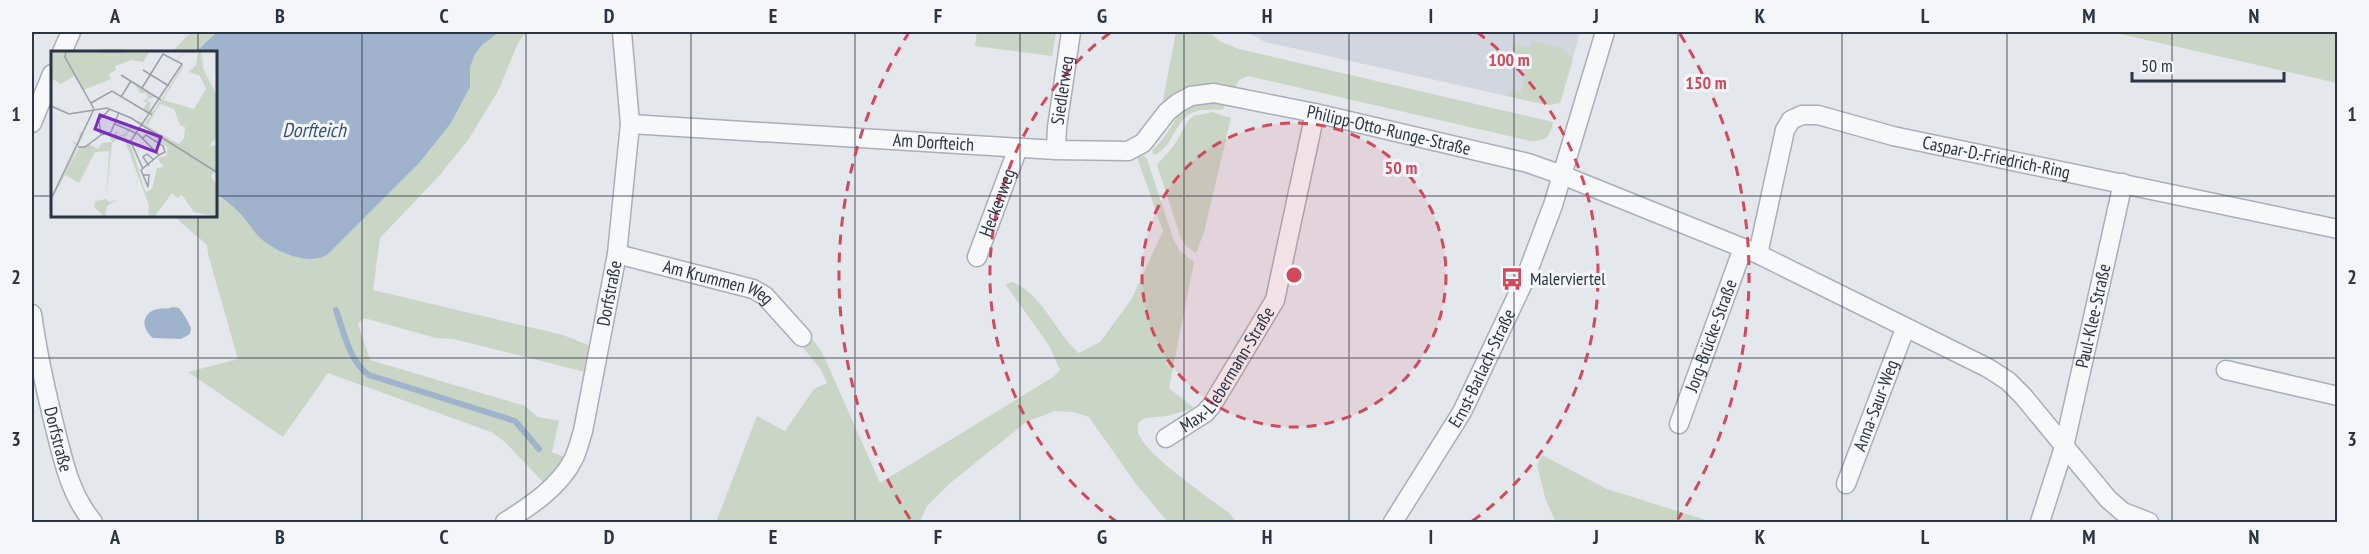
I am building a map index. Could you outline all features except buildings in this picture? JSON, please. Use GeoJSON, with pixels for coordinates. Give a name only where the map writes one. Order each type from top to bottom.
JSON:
{"type":"FeatureCollection","features":[{"type":"Feature","properties":{"kind":"street"},"geometry":{"type":"LineString","coordinates":[[62,51],[70,32]]}},
{"type":"Feature","properties":{"kind":"street","name":"Dorfstraße"},"geometry":{"type":"LineString","coordinates":[[505,522],[546,492],[563,474],[573,459],[583,431],[617,254],[630,124],[622,32]]}},
{"type":"Feature","properties":{"kind":"street","name":"Siedlerweg"},"geometry":{"type":"LineString","coordinates":[[1056,150],[1071,32]]}},
{"type":"Feature","properties":{"kind":"street","name":"Ernst-Barlach-Straße"},"geometry":{"type":"LineString","coordinates":[[1393,522],[1462,412],[1501,334],[1525,279],[1553,205],[1605,32]]}},
{"type":"Feature","properties":{"kind":"street"},"geometry":{"type":"LineString","coordinates":[[32,123],[51,76]]}},
{"type":"Feature","properties":{"kind":"street","name":"Am Dorfteich"},"geometry":{"type":"LineString","coordinates":[[630,124],[1018,148],[1128,151],[1136,148],[1152,134],[1167,112],[1178,103],[1191,96],[1214,93]]}},
{"type":"Feature","properties":{"kind":"street","name":"Philipp-Otto-Runge-Straße"},"geometry":{"type":"LineString","coordinates":[[1214,93],[1315,113],[1528,163],[1562,175]]}},
{"type":"Feature","properties":{"kind":"street","name":"Max-Liebermann-Straße"},"geometry":{"type":"LineString","coordinates":[[1166,438],[1205,413],[1212,405],[1275,300],[1315,113]]}},
{"type":"Feature","properties":{"kind":"street","name":"Caspar-D.-Friedrich-Ring"},"geometry":{"type":"LineString","coordinates":[[1751,251],[1785,130],[1791,120],[1802,115],[1818,115],[1893,136],[2065,174],[2123,183],[2337,229]]}},
{"type":"Feature","properties":{"kind":"street","name":"Heckenweg"},"geometry":{"type":"LineString","coordinates":[[977,257],[1018,148]]}},
{"type":"Feature","properties":{"kind":"street"},"geometry":{"type":"LineString","coordinates":[[1562,175],[1751,251],[1988,368],[2008,381],[2023,396],[2108,499],[2123,512],[2149,522]]}},
{"type":"Feature","properties":{"kind":"street","name":"Paul-Klee-Straße"},"geometry":{"type":"LineString","coordinates":[[2064,447],[2123,183]]}},
{"type":"Feature","properties":{"kind":"street","name":"Jorg-Brücke-Straße"},"geometry":{"type":"LineString","coordinates":[[1679,424],[1751,251]]}},
{"type":"Feature","properties":{"kind":"street","name":"Am Krummen Weg"},"geometry":{"type":"LineString","coordinates":[[617,254],[753,289],[765,296],[802,337]]}},
{"type":"Feature","properties":{"kind":"street","name":"Dorfstraße"},"geometry":{"type":"LineString","coordinates":[[32,314],[40,364],[69,481],[80,507],[93,522]]}},
{"type":"Feature","properties":{"kind":"street","name":"Anna-Saur-Weg"},"geometry":{"type":"LineString","coordinates":[[1846,484],[1905,329]]}},
{"type":"Feature","properties":{"kind":"street"},"geometry":{"type":"LineString","coordinates":[[2226,370],[2337,396]]}},
{"type":"Feature","properties":{"kind":"street"},"geometry":{"type":"LineString","coordinates":[[2040,522],[2064,447]]}},
{"type":"Feature","properties":{"kind":"shaded area"},"geometry":{"type":"Polygon","coordinates":[[[1247,32],[1580,32],[1560,103],[1547,105],[1265,42],[1247,32]]]}},
{"type":"Feature","properties":{"kind":"green space"},"geometry":{"type":"Polygon","coordinates":[[[191,32],[527,32],[518,43],[498,91],[468,140],[439,176],[380,238],[373,290],[563,335],[593,347],[589,373],[454,339],[436,338],[364,318],[358,324],[370,360],[525,406],[538,417],[559,421],[552,452],[564,457],[558,470],[544,483],[505,442],[491,432],[328,373],[283,437],[188,372],[238,359],[207,245],[176,218],[218,218],[218,51],[173,51],[191,32]]]}},
{"type":"Feature","properties":{"kind":"green space"},"geometry":{"type":"Polygon","coordinates":[[[977,32],[1056,32],[1052,56],[975,46],[977,32]]]}},
{"type":"Feature","properties":{"kind":"green space"},"geometry":{"type":"Polygon","coordinates":[[[1176,32],[1208,32],[1221,42],[1239,49],[1553,122],[1552,127],[1546,138],[1530,141],[1248,76],[1239,80],[1235,88],[1196,87],[1180,93],[1162,105],[1176,32]]]}},
{"type":"Feature","properties":{"kind":"green space"},"geometry":{"type":"Polygon","coordinates":[[[2112,32],[2337,32],[2337,83],[2112,32]]]}},
{"type":"Feature","properties":{"kind":"green space"},"geometry":{"type":"Polygon","coordinates":[[[1533,41],[1563,49],[1573,59],[1560,103],[1547,105],[1507,96],[1510,90],[1521,93],[1526,66],[1510,62],[1513,44],[1529,48],[1533,41]]]}},
{"type":"Feature","properties":{"kind":"green space"},"geometry":{"type":"Polygon","coordinates":[[[1202,101],[1225,104],[1223,109],[1199,111],[1185,117],[1170,141],[1154,155],[1152,151],[1180,114],[1189,106],[1202,101]]]}},
{"type":"Feature","properties":{"kind":"green space"},"geometry":{"type":"Polygon","coordinates":[[[1212,112],[1231,118],[1204,232],[1196,253],[1186,246],[1181,238],[1157,165],[1175,144],[1188,121],[1194,116],[1212,112]]]}},
{"type":"Feature","properties":{"kind":"green space"},"geometry":{"type":"Polygon","coordinates":[[[1144,156],[1147,159],[1173,238],[1179,250],[1194,262],[1169,388],[1194,408],[1167,416],[1145,418],[1139,422],[1138,432],[1154,454],[1229,513],[1236,522],[1168,522],[1136,484],[1089,417],[1073,412],[1055,411],[1026,422],[949,484],[927,506],[920,522],[716,522],[757,416],[785,431],[814,389],[827,383],[820,368],[800,344],[809,335],[822,352],[880,483],[1053,377],[1060,370],[1050,347],[1006,285],[1011,282],[1031,294],[1079,353],[1100,342],[1131,300],[1163,231],[1137,157],[1144,156]]]}},
{"type":"Feature","properties":{"kind":"green space"},"geometry":{"type":"Polygon","coordinates":[[[1542,455],[1607,489],[1712,522],[1556,522],[1546,501],[1537,465],[1542,455]]]}},
{"type":"Feature","properties":{"kind":"water","name":"Dorfteich"},"geometry":{"type":"Polygon","coordinates":[[[217,32],[499,32],[482,45],[475,54],[470,67],[470,87],[451,123],[419,163],[327,255],[312,259],[295,257],[265,242],[238,211],[218,195],[218,51],[197,51],[217,32]]]}},
{"type":"Feature","properties":{"kind":"water"},"geometry":{"type":"Polygon","coordinates":[[[179,308],[184,315],[191,328],[190,334],[181,339],[153,338],[145,327],[145,319],[157,309],[179,308]]]}},
{"type":"Feature","properties":{"kind":"waterway"},"geometry":{"type":"LineString","coordinates":[[336,310],[352,354],[369,375],[515,421],[539,449]]}},
{"type":"Feature","properties":{"kind":"place","name":"Malerviertel"},"geometry":{"type":"Point","coordinates":[1512,279]}}]}
